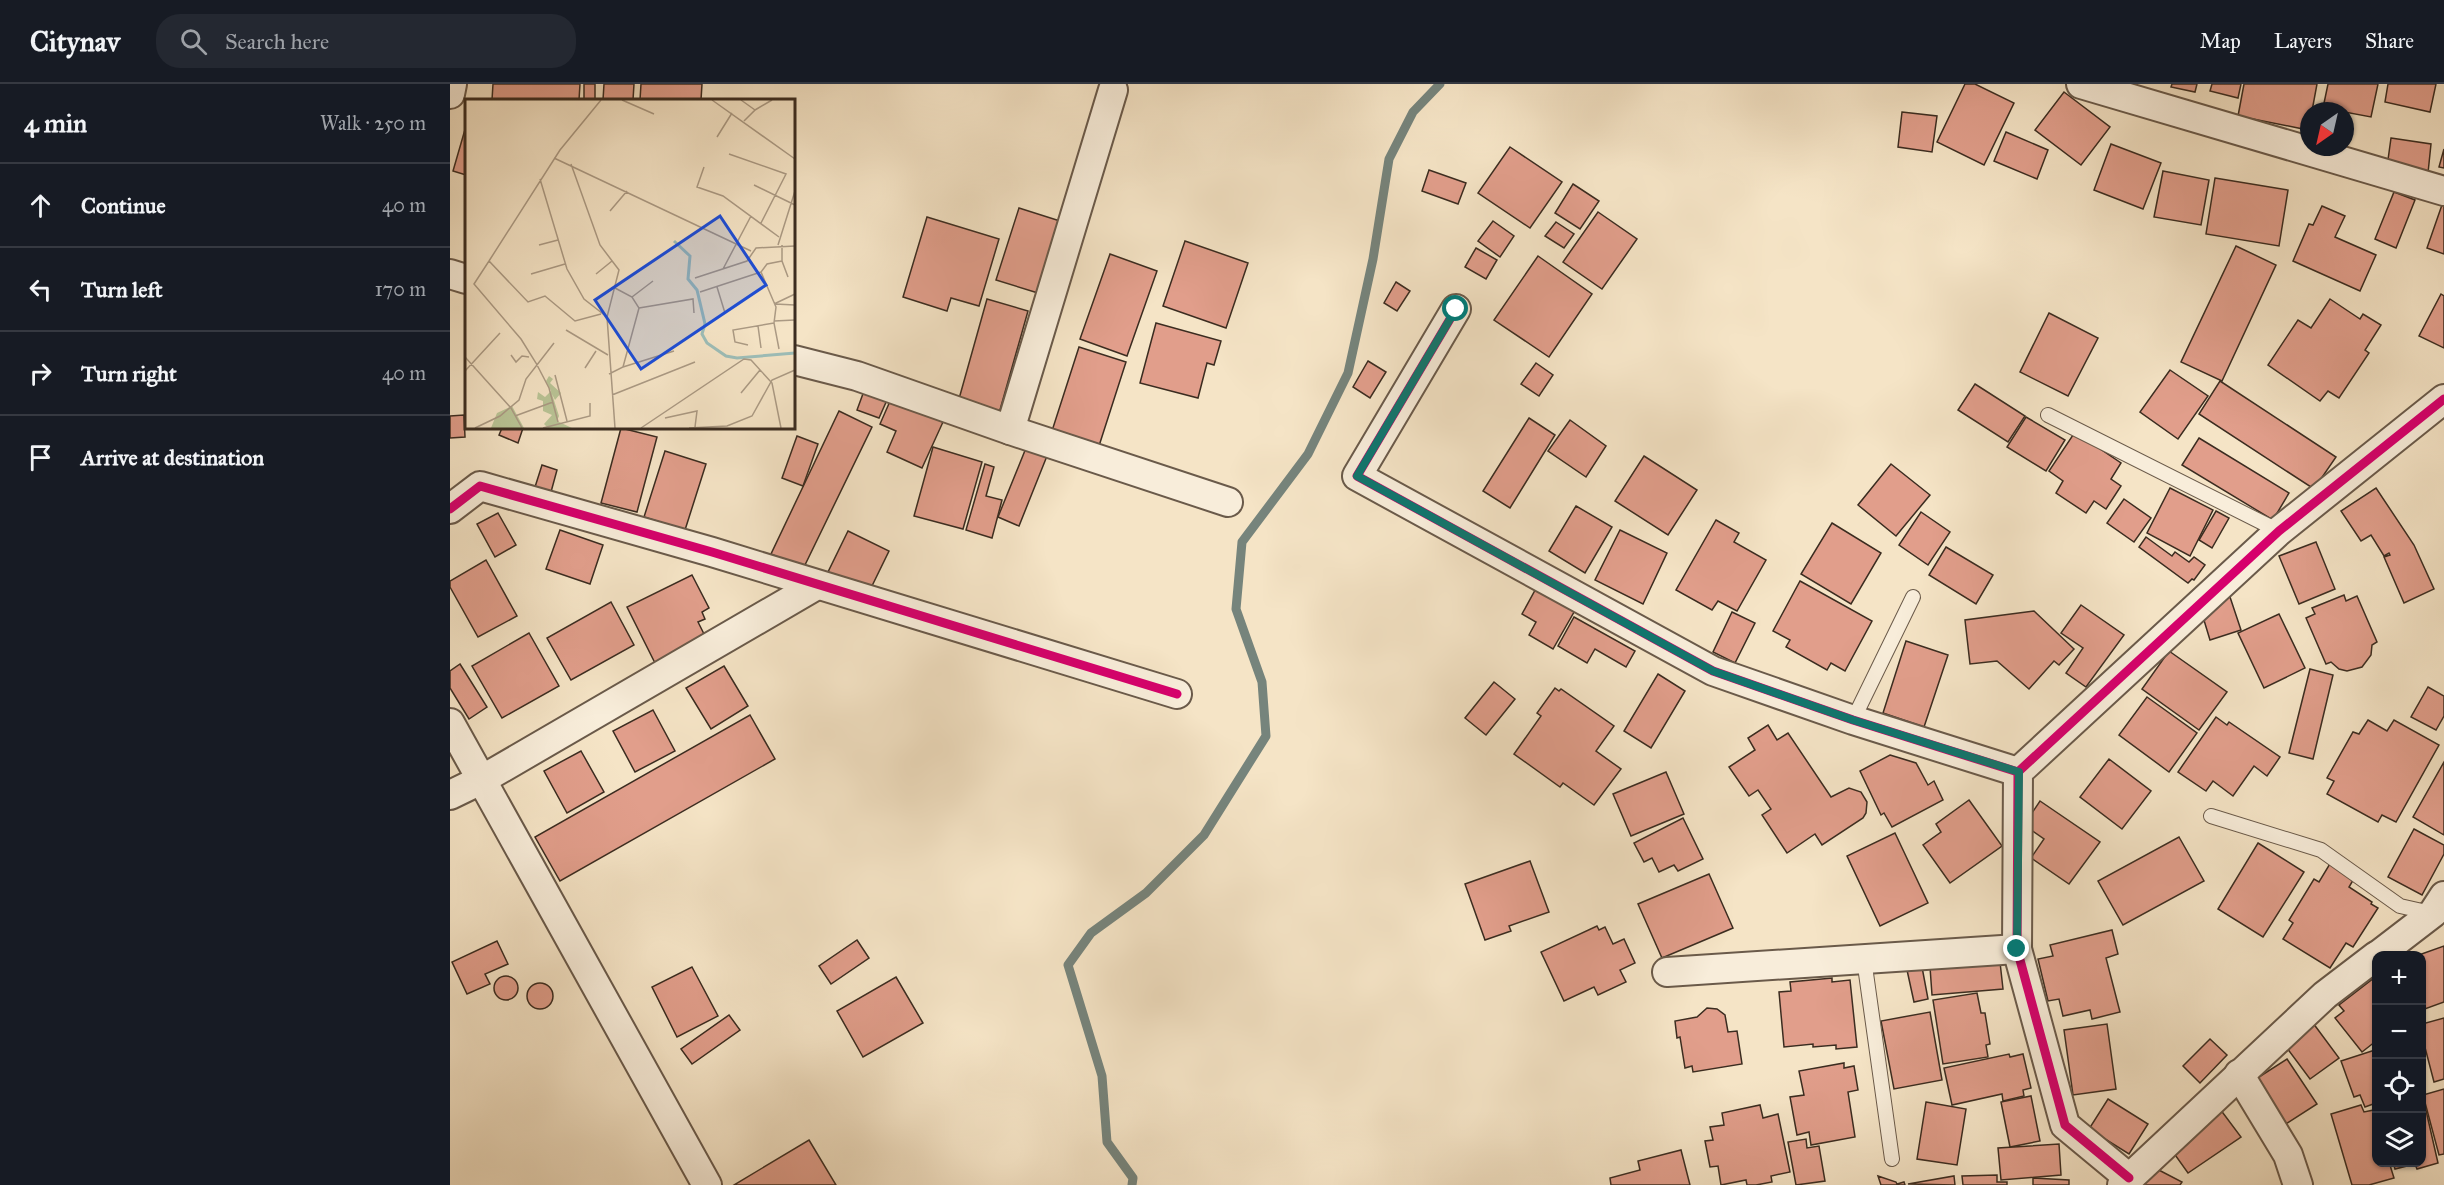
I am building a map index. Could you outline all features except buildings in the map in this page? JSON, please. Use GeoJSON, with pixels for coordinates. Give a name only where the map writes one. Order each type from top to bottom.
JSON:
{"type":"FeatureCollection","features":[{"type":"Feature","properties":{"kind":"street"},"geometry":{"type":"LineString","coordinates":[[450,94],[452,84]]}},
{"type":"Feature","properties":{"kind":"street"},"geometry":{"type":"LineString","coordinates":[[2081,84],[2444,191]]}},
{"type":"Feature","properties":{"kind":"street"},"geometry":{"type":"LineString","coordinates":[[1010,430],[1113,90]]}},
{"type":"Feature","properties":{"kind":"street"},"geometry":{"type":"LineString","coordinates":[[450,274],[465,279]]}},
{"type":"Feature","properties":{"kind":"street"},"geometry":{"type":"LineString","coordinates":[[1456,309],[1357,476],[1713,671],[1853,720],[2019,772]]}},
{"type":"Feature","properties":{"kind":"street"},"geometry":{"type":"LineString","coordinates":[[795,360],[857,376],[1010,430],[1228,502]]}},
{"type":"Feature","properties":{"kind":"street"},"geometry":{"type":"LineString","coordinates":[[2372,960],[2325,995],[2126,1181],[2065,1125],[2017,949],[2019,772],[2279,531],[2444,399]]}},
{"type":"Feature","properties":{"kind":"street"},"geometry":{"type":"LineString","coordinates":[[450,509],[480,486],[712,552],[1177,694]]}},
{"type":"Feature","properties":{"kind":"street"},"geometry":{"type":"LineString","coordinates":[[450,795],[483,779],[816,585]]}},
{"type":"Feature","properties":{"kind":"street"},"geometry":{"type":"LineString","coordinates":[[450,723],[706,1185]]}},
{"type":"Feature","properties":{"kind":"street"},"geometry":{"type":"LineString","coordinates":[[2384,951],[2440,914]]}},
{"type":"Feature","properties":{"kind":"street"},"geometry":{"type":"LineString","coordinates":[[1667,972],[2017,949]]}},
{"type":"Feature","properties":{"kind":"street"},"geometry":{"type":"LineString","coordinates":[[2239,1074],[2288,1155],[2298,1185]]}},
{"type":"Feature","properties":{"kind":"lane"},"geometry":{"type":"LineString","coordinates":[[2048,415],[2279,531]]}},
{"type":"Feature","properties":{"kind":"lane"},"geometry":{"type":"LineString","coordinates":[[1853,720],[1913,597]]}},
{"type":"Feature","properties":{"kind":"lane"},"geometry":{"type":"LineString","coordinates":[[2211,816],[2321,850],[2400,906],[2440,914]]}},
{"type":"Feature","properties":{"kind":"lane"},"geometry":{"type":"LineString","coordinates":[[1864,959],[1892,1159]]}},
{"type":"Feature","properties":{"kind":"waterway"},"geometry":{"type":"LineString","coordinates":[[1132,1185],[1133,1178],[1107,1142],[1102,1076],[1068,965],[1091,933],[1146,893],[1204,835],[1266,736],[1262,682],[1236,609],[1242,542],[1308,454],[1348,373],[1373,259],[1389,159],[1413,112],[1440,84]]}},
{"type":"Feature","properties":{"kind":"cycle path"},"geometry":{"type":"LineString","coordinates":[[1456,309],[1357,476],[1713,671],[1853,720],[2018,772]]}},
{"type":"Feature","properties":{"kind":"cycle path"},"geometry":{"type":"LineString","coordinates":[[2129,1178],[2065,1125],[2017,949],[2018,772],[2279,531],[2444,399]]}},
{"type":"Feature","properties":{"kind":"cycle path"},"geometry":{"type":"LineString","coordinates":[[450,509],[480,486],[712,552],[1177,694]]}},
{"type":"Feature","properties":{"kind":"route"},"geometry":{"type":"LineString","coordinates":[[1456,309],[1357,476],[1713,671],[1853,720],[2019,772],[2017,949]]}}]}
